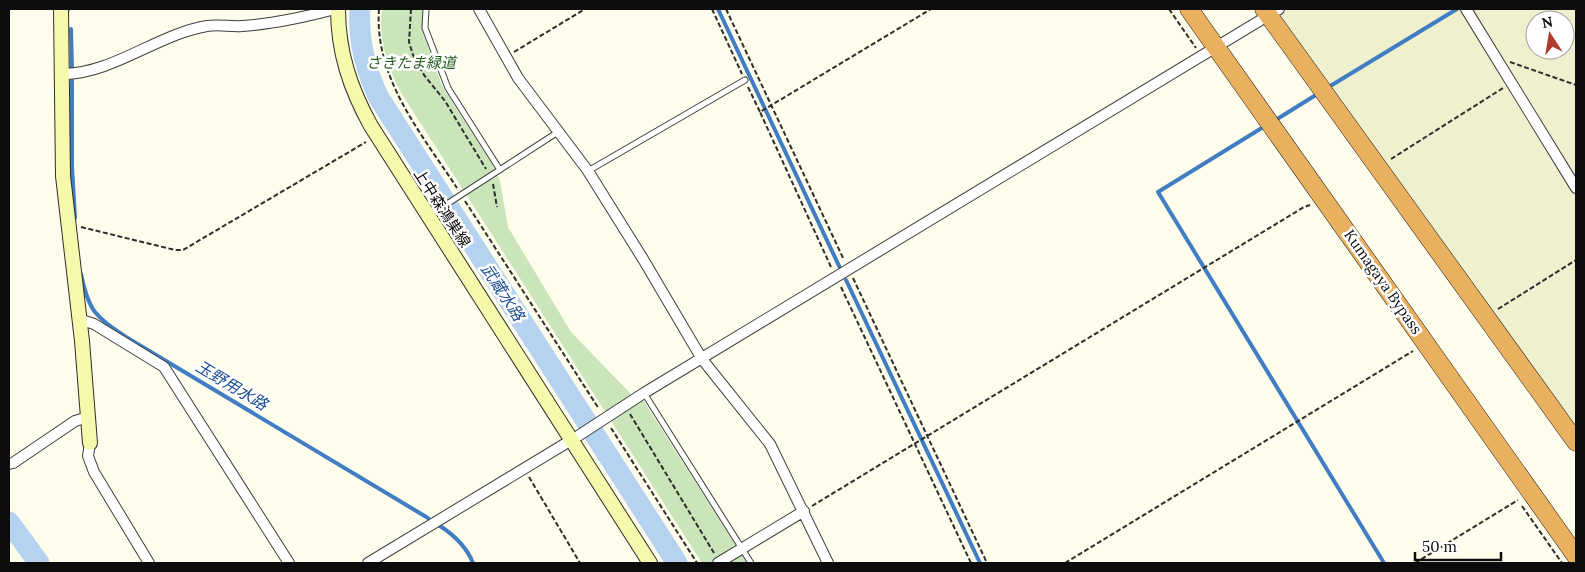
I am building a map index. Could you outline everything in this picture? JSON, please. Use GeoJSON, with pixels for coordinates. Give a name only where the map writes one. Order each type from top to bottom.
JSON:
{"type":"FeatureCollection","features":[{"type":"Feature","properties":{"kind":"highway","name":"Kumagaya Bypass"},"geometry":{"type":"LineString","coordinates":[[1189,9],[1576,556]]}},
{"type":"Feature","properties":{"kind":"highway"},"geometry":{"type":"LineString","coordinates":[[1270,11],[1378,167],[1576,442]]}},
{"type":"Feature","properties":{"kind":"main road"},"geometry":{"type":"LineString","coordinates":[[61,9],[64,74],[63,176],[79,319],[90,443]]}},
{"type":"Feature","properties":{"kind":"main road","name":"上中森鴻巣線"},"geometry":{"type":"LineString","coordinates":[[337,9],[340,43],[348,77],[358,103],[377,135],[433,213],[576,437],[650,563]]}},
{"type":"Feature","properties":{"kind":"street"},"geometry":{"type":"LineString","coordinates":[[64,74],[99,67],[144,47],[207,26],[258,24],[337,9]]}},
{"type":"Feature","properties":{"kind":"street"},"geometry":{"type":"LineString","coordinates":[[479,9],[518,78],[588,171],[702,359],[770,444],[828,563]]}},
{"type":"Feature","properties":{"kind":"street"},"geometry":{"type":"LineString","coordinates":[[1466,9],[1510,84],[1576,188]]}},
{"type":"Feature","properties":{"kind":"street"},"geometry":{"type":"LineString","coordinates":[[368,563],[576,437],[644,393],[1218,48],[1270,11]]}},
{"type":"Feature","properties":{"kind":"street"},"geometry":{"type":"LineString","coordinates":[[79,319],[94,324],[164,367],[289,563]]}},
{"type":"Feature","properties":{"kind":"street"},"geometry":{"type":"LineString","coordinates":[[9,464],[75,422],[88,417]]}},
{"type":"Feature","properties":{"kind":"street"},"geometry":{"type":"LineString","coordinates":[[90,443],[88,456],[94,472],[149,563]]}},
{"type":"Feature","properties":{"kind":"street"},"geometry":{"type":"LineString","coordinates":[[719,563],[804,511]]}},
{"type":"Feature","properties":{"kind":"lane"},"geometry":{"type":"LineString","coordinates":[[426,9],[424,28],[448,88],[500,170]]}},
{"type":"Feature","properties":{"kind":"lane"},"geometry":{"type":"LineString","coordinates":[[588,171],[745,80]]}},
{"type":"Feature","properties":{"kind":"lane"},"geometry":{"type":"LineString","coordinates":[[433,213],[558,132]]}},
{"type":"Feature","properties":{"kind":"lane"},"geometry":{"type":"LineString","coordinates":[[644,393],[752,563]]}},
{"type":"Feature","properties":{"kind":"path"},"geometry":{"type":"LineString","coordinates":[[379,9],[379,38],[390,79],[396,93],[459,190]]}},
{"type":"Feature","properties":{"kind":"path"},"geometry":{"type":"LineString","coordinates":[[412,9],[409,42],[413,55],[424,75],[445,101],[490,176],[497,206]]}},
{"type":"Feature","properties":{"kind":"path"},"geometry":{"type":"LineString","coordinates":[[506,57],[585,9]]}},
{"type":"Feature","properties":{"kind":"path"},"geometry":{"type":"LineString","coordinates":[[712,9],[760,112]]}},
{"type":"Feature","properties":{"kind":"path"},"geometry":{"type":"LineString","coordinates":[[726,9],[849,270],[925,438],[987,563]]}},
{"type":"Feature","properties":{"kind":"path"},"geometry":{"type":"LineString","coordinates":[[1168,9],[1202,56]]}},
{"type":"Feature","properties":{"kind":"path"},"geometry":{"type":"LineString","coordinates":[[1498,64],[1511,62],[1576,85]]}},
{"type":"Feature","properties":{"kind":"path"},"geometry":{"type":"LineString","coordinates":[[1378,167],[1510,84]]}},
{"type":"Feature","properties":{"kind":"path"},"geometry":{"type":"LineString","coordinates":[[68,227],[82,227],[174,250],[190,248],[377,135]]}},
{"type":"Feature","properties":{"kind":"path"},"geometry":{"type":"LineString","coordinates":[[464,199],[600,411]]}},
{"type":"Feature","properties":{"kind":"path"},"geometry":{"type":"LineString","coordinates":[[804,511],[1304,207],[1315,203]]}},
{"type":"Feature","properties":{"kind":"path"},"geometry":{"type":"LineString","coordinates":[[1485,317],[1576,260]]}},
{"type":"Feature","properties":{"kind":"path"},"geometry":{"type":"LineString","coordinates":[[1065,563],[1414,350]]}},
{"type":"Feature","properties":{"kind":"path"},"geometry":{"type":"LineString","coordinates":[[625,406],[719,563]]}},
{"type":"Feature","properties":{"kind":"path"},"geometry":{"type":"LineString","coordinates":[[610,427],[697,563]]}},
{"type":"Feature","properties":{"kind":"path"},"geometry":{"type":"LineString","coordinates":[[524,469],[580,563]]}},
{"type":"Feature","properties":{"kind":"path"},"geometry":{"type":"LineString","coordinates":[[1414,563],[1518,500]]}},
{"type":"Feature","properties":{"kind":"green space","name":"さきたま緑道"},"geometry":{"type":"Polygon","coordinates":[[[382,9],[423,9],[422,30],[442,86],[492,164],[500,181],[508,227],[571,332],[629,392],[637,404],[643,400],[747,563],[702,563],[400,91],[391,72],[385,51],[381,30],[382,9]]]}},
{"type":"Feature","properties":{"kind":"green space"},"geometry":{"type":"Polygon","coordinates":[[[1264,9],[1576,9],[1576,428],[1264,9]]]}},
{"type":"Feature","properties":{"kind":"waterway","name":"武蔵水路"},"geometry":{"type":"LineString","coordinates":[[360,9],[360,32],[364,55],[370,77],[379,98],[677,563]]}},
{"type":"Feature","properties":{"kind":"waterway"},"geometry":{"type":"LineString","coordinates":[[718,9],[840,268]]}},
{"type":"Feature","properties":{"kind":"waterway"},"geometry":{"type":"LineString","coordinates":[[1327,88],[1457,9]]}},
{"type":"Feature","properties":{"kind":"waterway","name":"玉野用水路"},"geometry":{"type":"LineString","coordinates":[[71,29],[72,69]]}},
{"type":"Feature","properties":{"kind":"waterway","name":"玉野用水路"},"geometry":{"type":"LineString","coordinates":[[72,81],[72,166],[75,218]]}},
{"type":"Feature","properties":{"kind":"waterway"},"geometry":{"type":"LineString","coordinates":[[1274,121],[1319,93]]}},
{"type":"Feature","properties":{"kind":"waterway"},"geometry":{"type":"LineString","coordinates":[[1265,126],[1158,192],[1384,563]]}},
{"type":"Feature","properties":{"kind":"waterway","name":"玉野用水路"},"geometry":{"type":"LineString","coordinates":[[81,274],[87,297],[95,312],[115,330],[428,518]]}},
{"type":"Feature","properties":{"kind":"waterway"},"geometry":{"type":"LineString","coordinates":[[846,280],[980,563]]}},
{"type":"Feature","properties":{"kind":"waterway"},"geometry":{"type":"LineString","coordinates":[[9,522],[39,563]]}},
{"type":"Feature","properties":{"kind":"waterway","name":"玉野用水路"},"geometry":{"type":"LineString","coordinates":[[440,526],[460,542],[473,563]]}}]}
